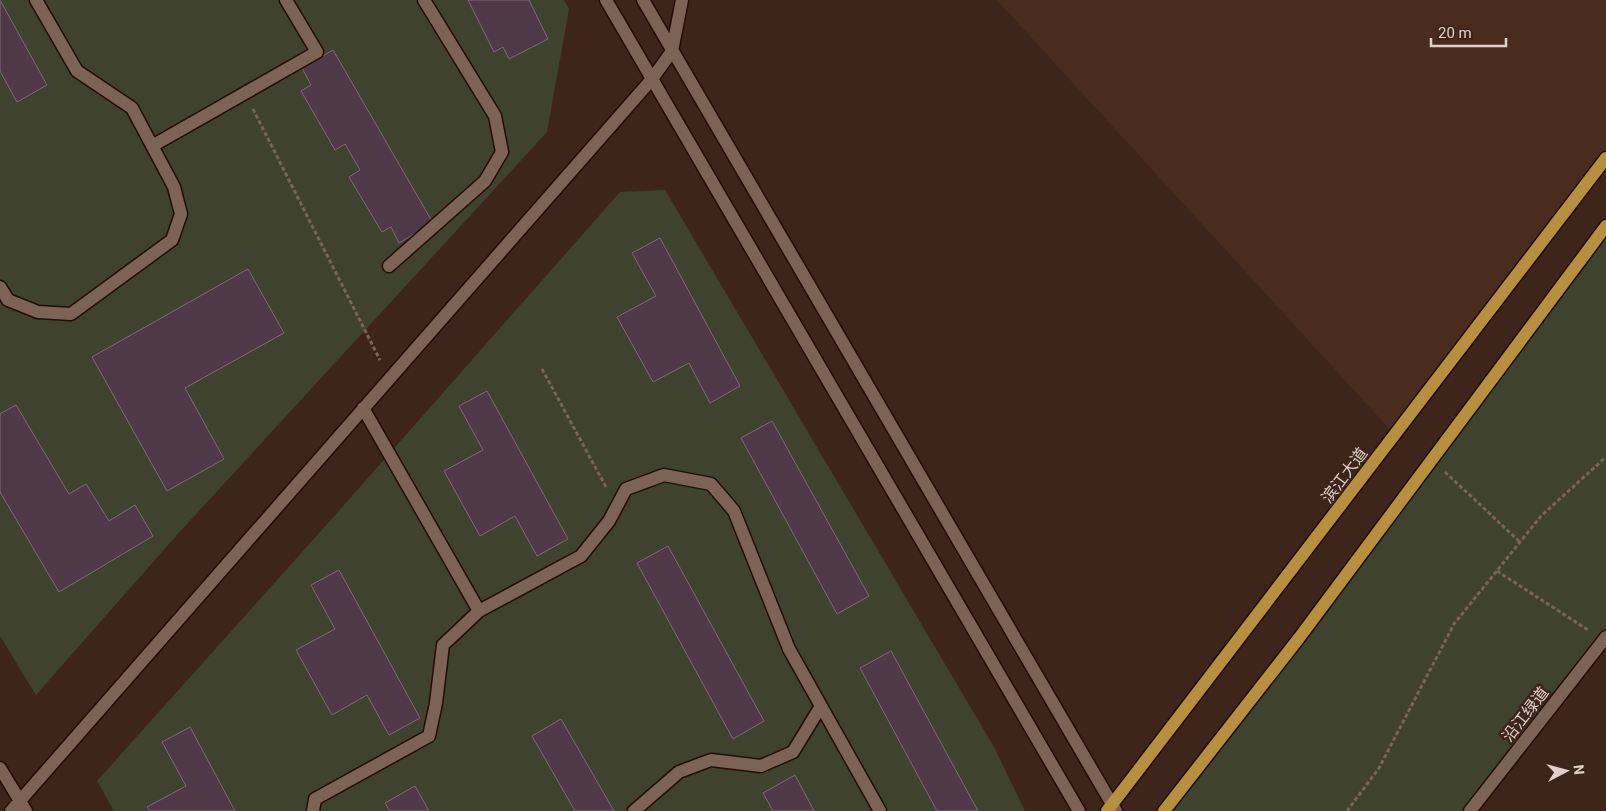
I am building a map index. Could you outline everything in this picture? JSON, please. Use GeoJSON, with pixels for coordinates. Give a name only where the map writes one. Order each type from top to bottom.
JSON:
{"type":"FeatureCollection","features":[{"type":"Feature","properties":{"kind":"main road","name":"滨江大道"},"geometry":{"type":"LineString","coordinates":[[1111,809],[1606,158]]}},
{"type":"Feature","properties":{"kind":"main road"},"geometry":{"type":"LineString","coordinates":[[1164,811],[1300,638],[1606,226]]}},
{"type":"Feature","properties":{"kind":"street"},"geometry":{"type":"LineString","coordinates":[[0,287],[8,300],[38,312],[71,314],[172,240],[181,214],[174,187],[132,108],[77,71],[36,0]]}},
{"type":"Feature","properties":{"kind":"street"},"geometry":{"type":"LineString","coordinates":[[152,146],[317,52],[286,0]]}},
{"type":"Feature","properties":{"kind":"street"},"geometry":{"type":"LineString","coordinates":[[389,266],[485,182],[502,152],[495,116],[424,0]]}},
{"type":"Feature","properties":{"kind":"street"},"geometry":{"type":"LineString","coordinates":[[606,0],[1079,811]]}},
{"type":"Feature","properties":{"kind":"street"},"geometry":{"type":"LineString","coordinates":[[642,0],[1111,809]]}},
{"type":"Feature","properties":{"kind":"street"},"geometry":{"type":"LineString","coordinates":[[11,811],[23,806],[363,408],[652,78],[672,50],[682,0]]}},
{"type":"Feature","properties":{"kind":"street"},"geometry":{"type":"LineString","coordinates":[[363,408],[479,611]]}},
{"type":"Feature","properties":{"kind":"street"},"geometry":{"type":"LineString","coordinates":[[313,811],[315,799],[429,736],[436,703],[443,645],[479,611],[581,556],[609,521],[626,489],[664,475],[711,484],[734,511],[789,649],[880,811]]}},
{"type":"Feature","properties":{"kind":"street","name":"沿江绿道"},"geometry":{"type":"LineString","coordinates":[[1470,811],[1605,638]]}},
{"type":"Feature","properties":{"kind":"street"},"geometry":{"type":"LineString","coordinates":[[634,811],[679,772],[711,760],[761,766],[793,752],[821,706]]}},
{"type":"Feature","properties":{"kind":"street"},"geometry":{"type":"LineString","coordinates":[[0,768],[23,806]]}},
{"type":"Feature","properties":{"kind":"path"},"geometry":{"type":"LineString","coordinates":[[245,93],[390,378]]}},
{"type":"Feature","properties":{"kind":"path"},"geometry":{"type":"LineString","coordinates":[[542,369],[617,506]]}},
{"type":"Feature","properties":{"kind":"path"},"geometry":{"type":"LineString","coordinates":[[1347,811],[1379,768],[1454,624],[1541,516],[1606,457]]}},
{"type":"Feature","properties":{"kind":"path"},"geometry":{"type":"LineString","coordinates":[[1432,460],[1520,542]]}},
{"type":"Feature","properties":{"kind":"path"},"geometry":{"type":"LineString","coordinates":[[1497,571],[1605,638]]}},
{"type":"Feature","properties":{"kind":"shaded area"},"geometry":{"type":"Polygon","coordinates":[[[997,0],[1606,0],[1606,158],[1395,435],[997,0]]]}},
{"type":"Feature","properties":{"kind":"green space"},"geometry":{"type":"Polygon","coordinates":[[[0,0],[564,0],[569,9],[547,132],[176,536],[36,695],[0,636],[0,0]]]}},
{"type":"Feature","properties":{"kind":"green space"},"geometry":{"type":"Polygon","coordinates":[[[665,190],[994,747],[1025,811],[114,811],[97,781],[337,513],[620,192],[665,190]]]}},
{"type":"Feature","properties":{"kind":"green space"},"geometry":{"type":"Polygon","coordinates":[[[1606,226],[1606,637],[1470,811],[1164,811],[1606,226]]]}},
{"type":"Feature","properties":{"kind":"building"},"geometry":{"type":"Polygon","coordinates":[[[0,0],[47,85],[17,102],[0,71],[0,0]]]}},
{"type":"Feature","properties":{"kind":"building"},"geometry":{"type":"Polygon","coordinates":[[[468,0],[529,0],[548,39],[509,59],[503,47],[494,52],[468,0]]]}},
{"type":"Feature","properties":{"kind":"building"},"geometry":{"type":"Polygon","coordinates":[[[333,50],[433,223],[399,243],[391,227],[382,232],[349,177],[360,170],[345,144],[335,150],[301,91],[311,85],[302,68],[333,50]]]}},
{"type":"Feature","properties":{"kind":"building"},"geometry":{"type":"Polygon","coordinates":[[[660,238],[740,386],[710,403],[689,363],[653,382],[617,317],[656,296],[632,253],[660,238]]]}},
{"type":"Feature","properties":{"kind":"building"},"geometry":{"type":"Polygon","coordinates":[[[248,269],[284,333],[185,388],[224,459],[167,491],[92,357],[248,269]]]}},
{"type":"Feature","properties":{"kind":"building"},"geometry":{"type":"Polygon","coordinates":[[[487,391],[568,539],[537,556],[515,516],[480,536],[444,471],[483,450],[459,406],[487,391]]]}},
{"type":"Feature","properties":{"kind":"building"},"geometry":{"type":"Polygon","coordinates":[[[16,405],[69,494],[86,484],[109,521],[135,505],[153,536],[59,592],[0,492],[0,414],[16,405]]]}},
{"type":"Feature","properties":{"kind":"building"},"geometry":{"type":"Polygon","coordinates":[[[772,421],[869,596],[837,614],[741,438],[772,421]]]}},
{"type":"Feature","properties":{"kind":"building"},"geometry":{"type":"Polygon","coordinates":[[[668,546],[764,721],[733,739],[637,563],[668,546]]]}},
{"type":"Feature","properties":{"kind":"building"},"geometry":{"type":"Polygon","coordinates":[[[339,570],[420,718],[389,735],[367,695],[332,715],[296,650],[335,629],[311,585],[339,570]]]}},
{"type":"Feature","properties":{"kind":"building"},"geometry":{"type":"Polygon","coordinates":[[[891,651],[978,811],[937,811],[860,668],[891,651]]]}},
{"type":"Feature","properties":{"kind":"building"},"geometry":{"type":"Polygon","coordinates":[[[561,719],[614,811],[575,811],[532,736],[561,719]]]}},
{"type":"Feature","properties":{"kind":"building"},"geometry":{"type":"Polygon","coordinates":[[[190,727],[235,811],[150,811],[147,807],[186,786],[162,742],[190,727]]]}},
{"type":"Feature","properties":{"kind":"building"},"geometry":{"type":"Polygon","coordinates":[[[795,775],[814,811],[773,811],[763,793],[795,775]]]}},
{"type":"Feature","properties":{"kind":"building"},"geometry":{"type":"Polygon","coordinates":[[[415,786],[429,811],[390,811],[385,803],[415,786]]]}}]}
